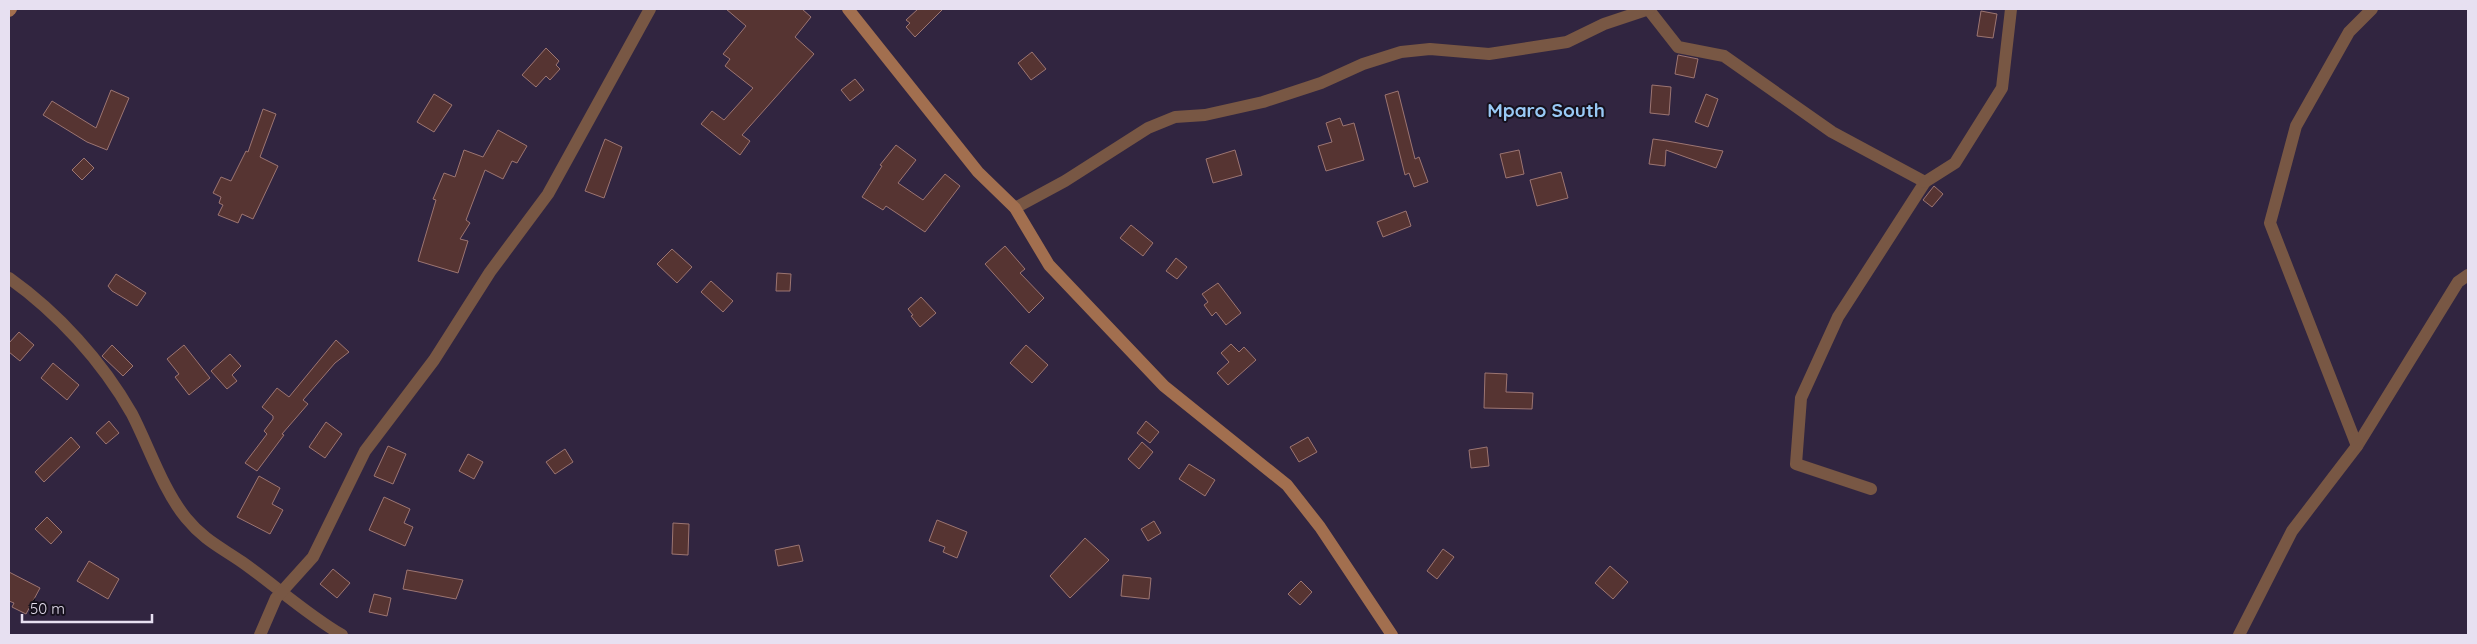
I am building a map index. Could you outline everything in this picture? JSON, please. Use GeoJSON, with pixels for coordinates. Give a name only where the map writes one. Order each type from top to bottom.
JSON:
{"type":"FeatureCollection","features":[{"type":"Feature","properties":{"kind":"street"},"geometry":{"type":"LineString","coordinates":[[260,635],[276,598],[282,594],[313,557],[365,451],[434,360],[490,272],[548,194],[650,9]]}},
{"type":"Feature","properties":{"kind":"street"},"geometry":{"type":"LineString","coordinates":[[848,9],[978,172],[1015,208],[1049,265],[1164,386],[1287,485],[1320,527],[1392,635]]}},
{"type":"Feature","properties":{"kind":"street"},"geometry":{"type":"LineString","coordinates":[[1871,489],[1796,464],[1801,398],[1838,317],[1925,182],[1955,163],[2002,88],[2012,9]]}},
{"type":"Feature","properties":{"kind":"street"},"geometry":{"type":"LineString","coordinates":[[2357,446],[2270,223],[2296,126],[2349,32],[2372,9]]}},
{"type":"Feature","properties":{"kind":"street"},"geometry":{"type":"LineString","coordinates":[[1015,208],[1064,181],[1148,128],[1175,117],[1205,115],[1263,102],[1321,84],[1363,64],[1401,52],[1430,49],[1489,54],[1528,50],[1567,42],[1604,24],[1649,10],[1678,47],[1724,56],[1832,132],[1925,182]]}},
{"type":"Feature","properties":{"kind":"street"},"geometry":{"type":"LineString","coordinates":[[2239,635],[2292,531],[2357,446],[2458,282],[2468,275]]}},
{"type":"Feature","properties":{"kind":"street"},"geometry":{"type":"LineString","coordinates":[[9,278],[62,321],[99,366],[131,413],[173,500],[186,519],[212,544],[241,562],[282,594],[342,635]]}},
{"type":"Feature","properties":{"kind":"building"},"geometry":{"type":"Polygon","coordinates":[[[726,9],[802,9],[811,17],[795,37],[814,54],[742,135],[750,141],[740,155],[701,124],[712,111],[724,120],[753,88],[725,66],[730,59],[723,54],[746,26],[726,9]]]}},
{"type":"Feature","properties":{"kind":"building"},"geometry":{"type":"Polygon","coordinates":[[[918,9],[943,9],[915,37],[906,27],[910,23],[906,20],[918,9]]]}},
{"type":"Feature","properties":{"kind":"building"},"geometry":{"type":"Polygon","coordinates":[[[1981,11],[1997,14],[1993,38],[1977,36],[1981,11]]]}},
{"type":"Feature","properties":{"kind":"building"},"geometry":{"type":"Polygon","coordinates":[[[546,48],[559,61],[556,65],[560,69],[550,80],[546,76],[536,87],[522,75],[546,48]]]}},
{"type":"Feature","properties":{"kind":"building"},"geometry":{"type":"Polygon","coordinates":[[[1032,52],[1046,69],[1031,80],[1018,63],[1032,52]]]}},
{"type":"Feature","properties":{"kind":"building"},"geometry":{"type":"Polygon","coordinates":[[[1678,55],[1698,59],[1694,78],[1675,74],[1678,55]]]}},
{"type":"Feature","properties":{"kind":"building"},"geometry":{"type":"Polygon","coordinates":[[[855,79],[864,90],[850,101],[841,90],[855,79]]]}},
{"type":"Feature","properties":{"kind":"building"},"geometry":{"type":"Polygon","coordinates":[[[1652,85],[1671,87],[1669,115],[1650,113],[1652,85]]]}},
{"type":"Feature","properties":{"kind":"building"},"geometry":{"type":"Polygon","coordinates":[[[111,90],[129,98],[107,150],[87,142],[43,115],[52,101],[96,128],[111,90]]]}},
{"type":"Feature","properties":{"kind":"building"},"geometry":{"type":"Polygon","coordinates":[[[1398,91],[1415,159],[1419,157],[1428,182],[1414,187],[1409,173],[1405,175],[1385,95],[1398,91]]]}},
{"type":"Feature","properties":{"kind":"building"},"geometry":{"type":"Polygon","coordinates":[[[434,94],[452,105],[434,132],[417,122],[434,94]]]}},
{"type":"Feature","properties":{"kind":"building"},"geometry":{"type":"Polygon","coordinates":[[[1706,94],[1718,99],[1708,127],[1695,122],[1706,94]]]}},
{"type":"Feature","properties":{"kind":"building"},"geometry":{"type":"Polygon","coordinates":[[[263,109],[276,114],[260,157],[278,166],[253,219],[242,214],[238,223],[218,215],[223,205],[219,203],[221,197],[213,193],[221,177],[231,181],[246,151],[248,152],[263,109]]]}},
{"type":"Feature","properties":{"kind":"building"},"geometry":{"type":"Polygon","coordinates":[[[1340,118],[1343,126],[1354,123],[1364,160],[1326,171],[1318,146],[1332,142],[1326,123],[1340,118]]]}},
{"type":"Feature","properties":{"kind":"building"},"geometry":{"type":"Polygon","coordinates":[[[498,130],[527,146],[517,163],[512,161],[503,179],[485,170],[466,220],[470,223],[460,239],[468,241],[458,273],[418,261],[436,200],[433,199],[444,173],[455,177],[464,150],[483,157],[498,130]]]}},
{"type":"Feature","properties":{"kind":"building"},"geometry":{"type":"Polygon","coordinates":[[[605,139],[622,147],[604,198],[585,191],[605,139]]]}},
{"type":"Feature","properties":{"kind":"building"},"geometry":{"type":"Polygon","coordinates":[[[1653,139],[1723,151],[1716,168],[1666,150],[1665,166],[1649,164],[1653,139]]]}},
{"type":"Feature","properties":{"kind":"building"},"geometry":{"type":"Polygon","coordinates":[[[896,145],[916,160],[898,183],[923,200],[945,174],[960,186],[925,232],[886,206],[883,210],[862,197],[882,166],[880,165],[896,145]]]}},
{"type":"Feature","properties":{"kind":"building"},"geometry":{"type":"Polygon","coordinates":[[[1235,150],[1242,175],[1213,183],[1206,159],[1235,150]]]}},
{"type":"Feature","properties":{"kind":"building"},"geometry":{"type":"Polygon","coordinates":[[[1519,150],[1524,174],[1506,178],[1500,154],[1519,150]]]}},
{"type":"Feature","properties":{"kind":"building"},"geometry":{"type":"Polygon","coordinates":[[[84,158],[94,168],[82,180],[72,170],[84,158]]]}},
{"type":"Feature","properties":{"kind":"building"},"geometry":{"type":"Polygon","coordinates":[[[1561,172],[1568,198],[1537,206],[1530,180],[1561,172]]]}},
{"type":"Feature","properties":{"kind":"building"},"geometry":{"type":"Polygon","coordinates":[[[1934,186],[1943,194],[1932,207],[1923,200],[1934,186]]]}},
{"type":"Feature","properties":{"kind":"building"},"geometry":{"type":"Polygon","coordinates":[[[1406,211],[1411,226],[1383,237],[1377,222],[1406,211]]]}},
{"type":"Feature","properties":{"kind":"building"},"geometry":{"type":"Polygon","coordinates":[[[1131,225],[1153,243],[1143,256],[1120,238],[1131,225]]]}},
{"type":"Feature","properties":{"kind":"building"},"geometry":{"type":"Polygon","coordinates":[[[1005,246],[1025,269],[1020,273],[1044,298],[1029,313],[985,264],[1005,246]]]}},
{"type":"Feature","properties":{"kind":"building"},"geometry":{"type":"Polygon","coordinates":[[[672,249],[692,267],[677,283],[657,264],[672,249]]]}},
{"type":"Feature","properties":{"kind":"building"},"geometry":{"type":"Polygon","coordinates":[[[1176,258],[1187,267],[1177,279],[1166,271],[1176,258]]]}},
{"type":"Feature","properties":{"kind":"building"},"geometry":{"type":"Polygon","coordinates":[[[777,273],[791,274],[790,291],[776,291],[777,273]]]}},
{"type":"Feature","properties":{"kind":"building"},"geometry":{"type":"Polygon","coordinates":[[[116,274],[146,293],[137,306],[112,291],[108,286],[116,274]]]}},
{"type":"Feature","properties":{"kind":"building"},"geometry":{"type":"Polygon","coordinates":[[[711,281],[733,301],[723,312],[701,292],[711,281]]]}},
{"type":"Feature","properties":{"kind":"building"},"geometry":{"type":"Polygon","coordinates":[[[1218,283],[1241,313],[1226,325],[1216,312],[1212,316],[1204,305],[1208,302],[1202,294],[1218,283]]]}},
{"type":"Feature","properties":{"kind":"building"},"geometry":{"type":"Polygon","coordinates":[[[921,297],[936,313],[920,327],[908,309],[921,297]]]}},
{"type":"Feature","properties":{"kind":"building"},"geometry":{"type":"Polygon","coordinates":[[[19,332],[34,345],[20,361],[9,352],[9,343],[19,332]]]}},
{"type":"Feature","properties":{"kind":"building"},"geometry":{"type":"Polygon","coordinates":[[[336,340],[349,352],[335,363],[303,400],[308,404],[282,434],[284,435],[257,471],[245,463],[267,434],[264,431],[273,419],[273,416],[262,407],[277,388],[289,397],[336,340]]]}},
{"type":"Feature","properties":{"kind":"building"},"geometry":{"type":"Polygon","coordinates":[[[1231,344],[1239,352],[1244,347],[1256,360],[1228,385],[1217,373],[1229,362],[1221,353],[1231,344]]]}},
{"type":"Feature","properties":{"kind":"building"},"geometry":{"type":"Polygon","coordinates":[[[112,345],[133,366],[123,376],[102,356],[112,345]]]}},
{"type":"Feature","properties":{"kind":"building"},"geometry":{"type":"Polygon","coordinates":[[[184,345],[210,378],[189,395],[175,377],[179,374],[167,359],[184,345]]]}},
{"type":"Feature","properties":{"kind":"building"},"geometry":{"type":"Polygon","coordinates":[[[1026,345],[1048,365],[1032,383],[1010,363],[1026,345]]]}},
{"type":"Feature","properties":{"kind":"building"},"geometry":{"type":"Polygon","coordinates":[[[230,354],[241,366],[232,375],[237,381],[227,389],[211,371],[230,354]]]}},
{"type":"Feature","properties":{"kind":"building"},"geometry":{"type":"Polygon","coordinates":[[[53,363],[79,385],[67,400],[41,378],[53,363]]]}},
{"type":"Feature","properties":{"kind":"building"},"geometry":{"type":"Polygon","coordinates":[[[1485,373],[1507,374],[1506,392],[1533,393],[1532,409],[1484,408],[1485,373]]]}},
{"type":"Feature","properties":{"kind":"building"},"geometry":{"type":"Polygon","coordinates":[[[109,421],[119,433],[106,444],[96,433],[109,421]]]}},
{"type":"Feature","properties":{"kind":"building"},"geometry":{"type":"Polygon","coordinates":[[[1146,421],[1159,432],[1150,443],[1137,433],[1146,421]]]}},
{"type":"Feature","properties":{"kind":"building"},"geometry":{"type":"Polygon","coordinates":[[[326,422],[342,434],[325,458],[309,447],[326,422]]]}},
{"type":"Feature","properties":{"kind":"building"},"geometry":{"type":"Polygon","coordinates":[[[71,437],[80,447],[44,482],[35,472],[71,437]]]}},
{"type":"Feature","properties":{"kind":"building"},"geometry":{"type":"Polygon","coordinates":[[[1308,437],[1317,452],[1299,462],[1290,447],[1308,437]]]}},
{"type":"Feature","properties":{"kind":"building"},"geometry":{"type":"Polygon","coordinates":[[[1142,442],[1153,452],[1139,469],[1128,459],[1142,442]]]}},
{"type":"Feature","properties":{"kind":"building"},"geometry":{"type":"Polygon","coordinates":[[[388,446],[406,454],[393,484],[374,476],[388,446]]]}},
{"type":"Feature","properties":{"kind":"building"},"geometry":{"type":"Polygon","coordinates":[[[1487,447],[1489,466],[1471,468],[1469,450],[1487,447]]]}},
{"type":"Feature","properties":{"kind":"building"},"geometry":{"type":"Polygon","coordinates":[[[565,449],[573,462],[555,474],[546,462],[565,449]]]}},
{"type":"Feature","properties":{"kind":"building"},"geometry":{"type":"Polygon","coordinates":[[[468,454],[483,462],[474,479],[459,471],[468,454]]]}},
{"type":"Feature","properties":{"kind":"building"},"geometry":{"type":"Polygon","coordinates":[[[1189,464],[1215,480],[1205,496],[1179,479],[1189,464]]]}},
{"type":"Feature","properties":{"kind":"building"},"geometry":{"type":"Polygon","coordinates":[[[259,476],[280,488],[272,504],[283,510],[270,534],[237,517],[259,476]]]}},
{"type":"Feature","properties":{"kind":"building"},"geometry":{"type":"Polygon","coordinates":[[[384,497],[410,509],[404,523],[413,527],[405,546],[369,530],[384,497]]]}},
{"type":"Feature","properties":{"kind":"building"},"geometry":{"type":"Polygon","coordinates":[[[47,517],[62,532],[51,544],[35,529],[47,517]]]}},
{"type":"Feature","properties":{"kind":"building"},"geometry":{"type":"Polygon","coordinates":[[[937,520],[967,532],[957,558],[943,552],[945,547],[929,541],[937,520]]]}},
{"type":"Feature","properties":{"kind":"building"},"geometry":{"type":"Polygon","coordinates":[[[1154,521],[1161,533],[1148,541],[1141,529],[1154,521]]]}},
{"type":"Feature","properties":{"kind":"building"},"geometry":{"type":"Polygon","coordinates":[[[673,523],[689,524],[688,555],[672,554],[673,523]]]}},
{"type":"Feature","properties":{"kind":"building"},"geometry":{"type":"Polygon","coordinates":[[[1085,538],[1109,560],[1070,598],[1050,576],[1085,538]]]}},
{"type":"Feature","properties":{"kind":"building"},"geometry":{"type":"Polygon","coordinates":[[[799,545],[803,561],[778,566],[775,550],[799,545]]]}},
{"type":"Feature","properties":{"kind":"building"},"geometry":{"type":"Polygon","coordinates":[[[1443,549],[1454,557],[1437,579],[1427,571],[1443,549]]]}},
{"type":"Feature","properties":{"kind":"building"},"geometry":{"type":"Polygon","coordinates":[[[89,561],[119,579],[108,599],[77,581],[89,561]]]}},
{"type":"Feature","properties":{"kind":"building"},"geometry":{"type":"Polygon","coordinates":[[[1610,566],[1628,582],[1613,599],[1595,583],[1610,566]]]}},
{"type":"Feature","properties":{"kind":"building"},"geometry":{"type":"Polygon","coordinates":[[[333,569],[350,583],[337,598],[320,584],[333,569]]]}},
{"type":"Feature","properties":{"kind":"building"},"geometry":{"type":"Polygon","coordinates":[[[407,570],[463,580],[456,599],[403,589],[407,570]]]}},
{"type":"Feature","properties":{"kind":"building"},"geometry":{"type":"Polygon","coordinates":[[[9,572],[40,588],[26,614],[12,607],[14,603],[9,601],[9,572]]]}},
{"type":"Feature","properties":{"kind":"building"},"geometry":{"type":"Polygon","coordinates":[[[1123,575],[1151,578],[1149,599],[1121,596],[1123,575]]]}},
{"type":"Feature","properties":{"kind":"building"},"geometry":{"type":"Polygon","coordinates":[[[1301,581],[1312,592],[1300,605],[1288,594],[1301,581]]]}},
{"type":"Feature","properties":{"kind":"building"},"geometry":{"type":"Polygon","coordinates":[[[374,594],[391,598],[387,616],[369,612],[374,594]]]}},
{"type":"Feature","properties":{"kind":"district","name":"Mparo South"},"geometry":{"type":"Point","coordinates":[1546,110]}}]}
